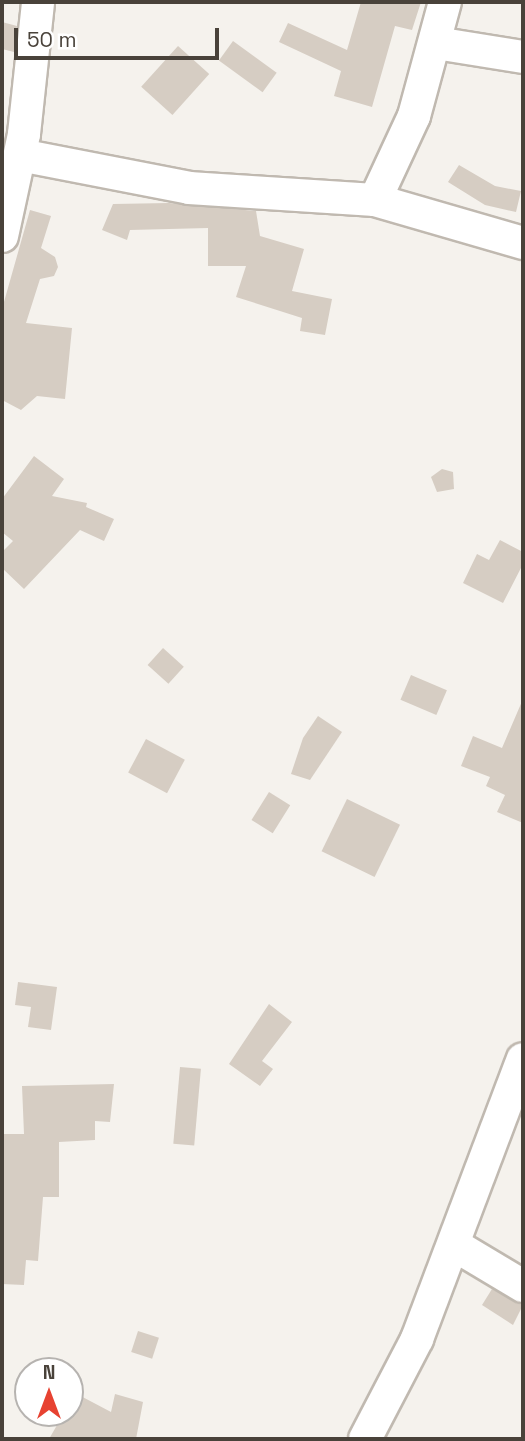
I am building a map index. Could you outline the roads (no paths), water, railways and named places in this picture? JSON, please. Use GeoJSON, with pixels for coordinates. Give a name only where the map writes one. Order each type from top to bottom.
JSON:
{"type":"FeatureCollection","features":[{"type":"Feature","properties":{"kind":"street"},"geometry":{"type":"LineString","coordinates":[[2,236],[20,155],[38,2]]}},
{"type":"Feature","properties":{"kind":"street"},"geometry":{"type":"LineString","coordinates":[[375,200],[414,116],[445,2]]}},
{"type":"Feature","properties":{"kind":"street"},"geometry":{"type":"LineString","coordinates":[[436,43],[523,57]]}},
{"type":"Feature","properties":{"kind":"street"},"geometry":{"type":"LineString","coordinates":[[20,155],[189,188],[375,200],[523,243]]}},
{"type":"Feature","properties":{"kind":"street"},"geometry":{"type":"LineString","coordinates":[[365,1439],[417,1339],[456,1246],[523,1059]]}},
{"type":"Feature","properties":{"kind":"street"},"geometry":{"type":"LineString","coordinates":[[456,1246],[523,1286]]}}]}
